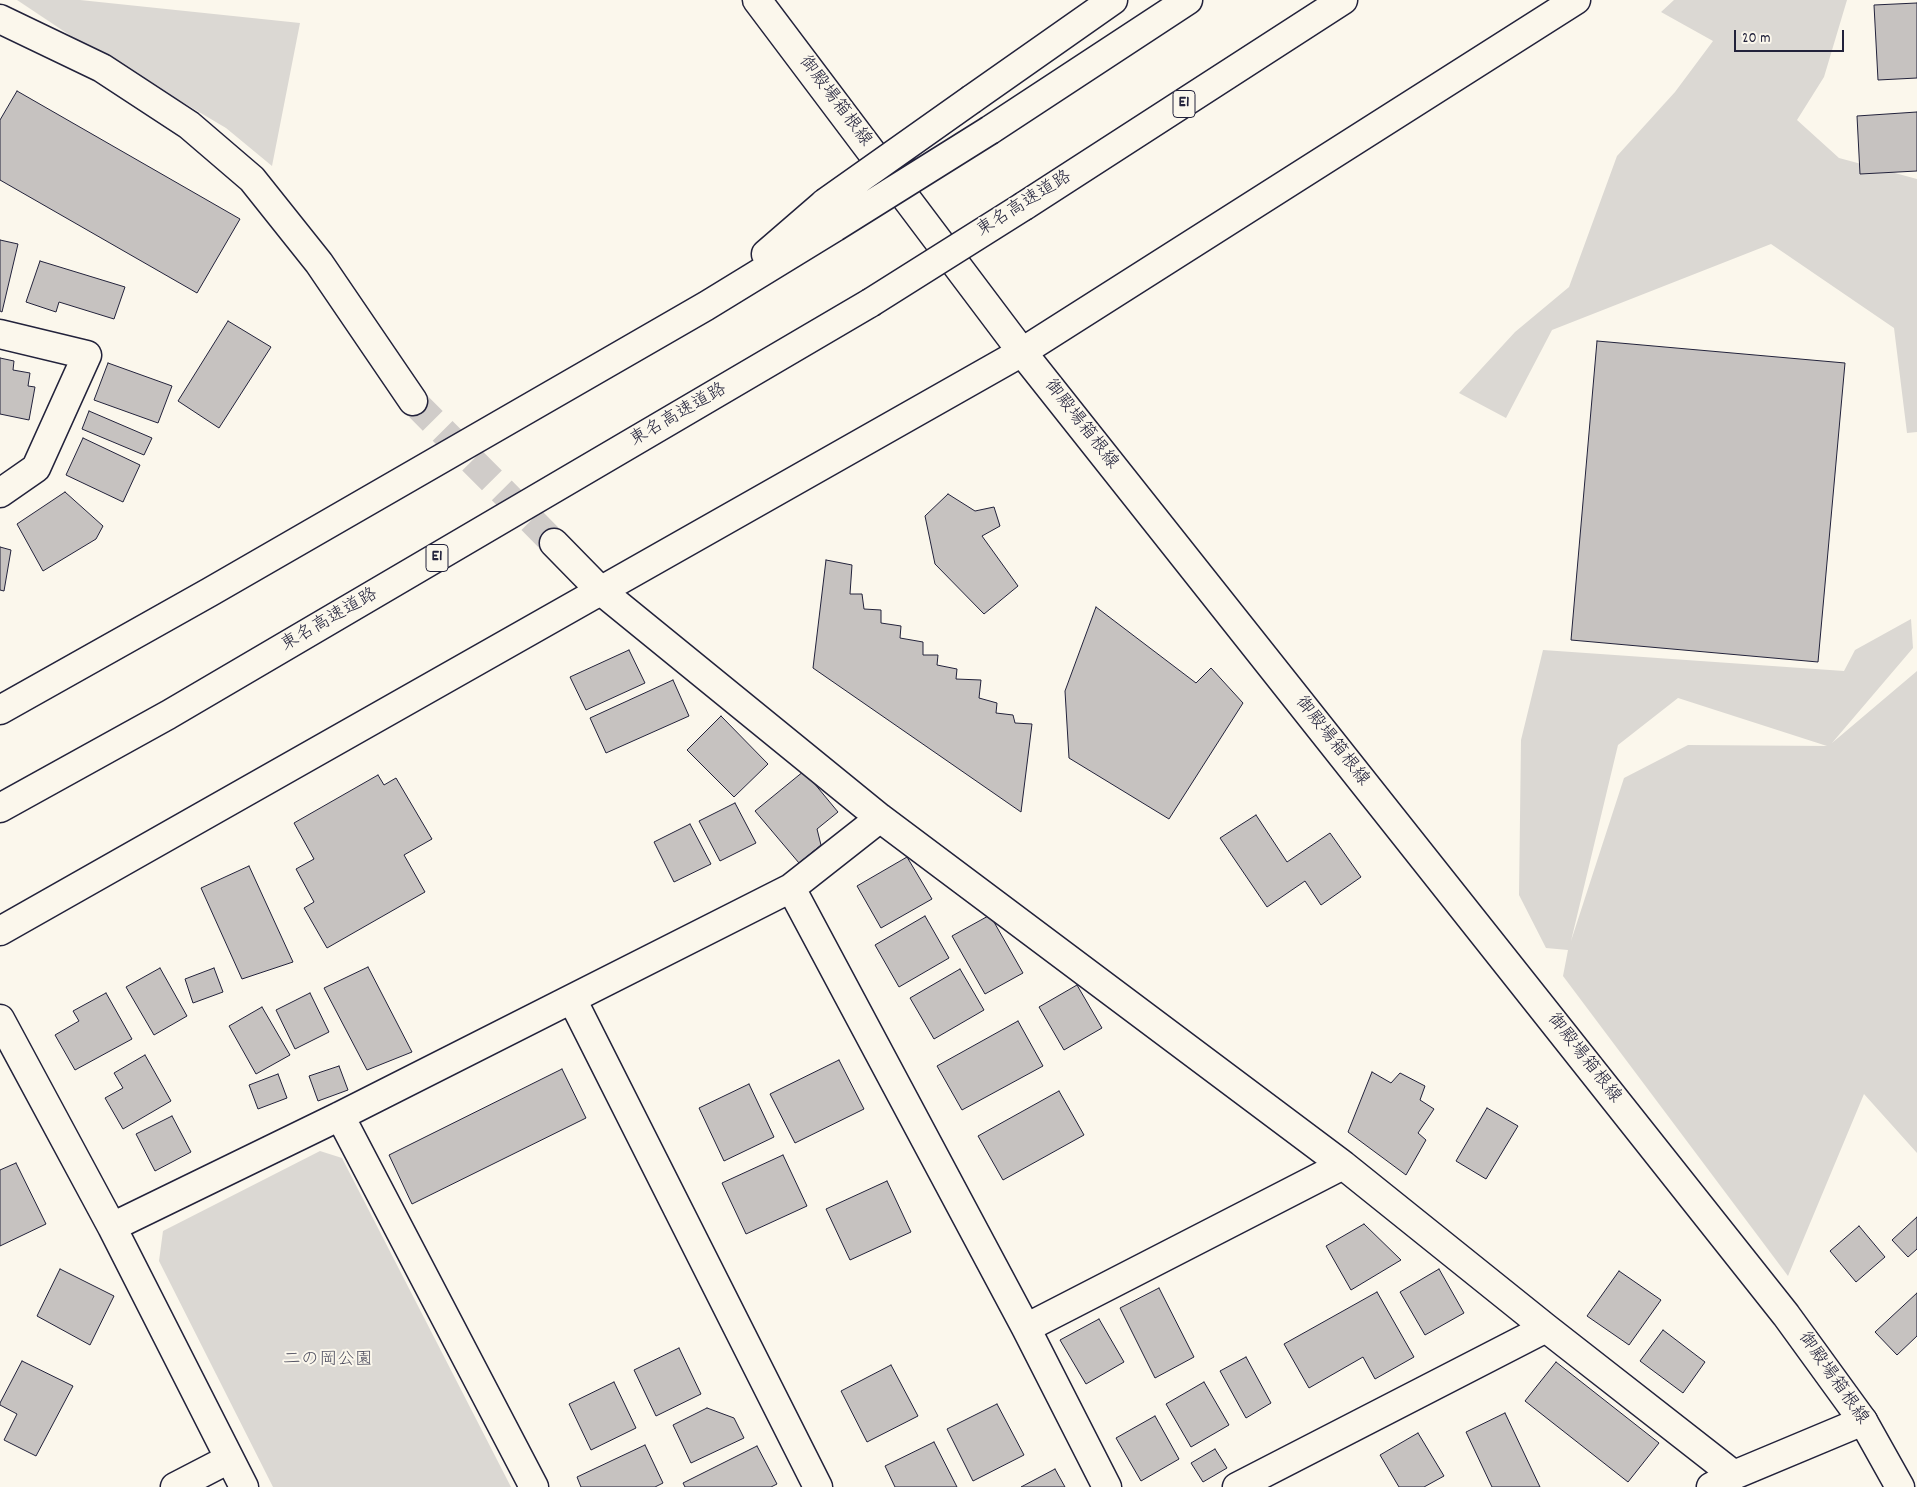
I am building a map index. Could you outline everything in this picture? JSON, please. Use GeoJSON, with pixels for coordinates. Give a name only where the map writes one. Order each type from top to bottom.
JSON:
{"type":"FeatureCollection","features":[{"type":"Feature","properties":{"kind":"main road","name":"御殿場箱根線"},"geometry":{"type":"LineString","coordinates":[[757,0],[1022,352],[1786,1315],[1863,1421],[1900,1487]]}},
{"type":"Feature","properties":{"kind":"main road"},"geometry":{"type":"LineString","coordinates":[[0,710],[219,587],[706,306],[830,215],[972,98],[1113,0]]}},
{"type":"Feature","properties":{"kind":"main road"},"geometry":{"type":"LineString","coordinates":[[830,215],[990,130],[1188,0]]}},
{"type":"Feature","properties":{"kind":"main road","name":"東名高速道路"},"geometry":{"type":"LineString","coordinates":[[0,808],[168,715],[870,303],[1343,0]]}},
{"type":"Feature","properties":{"kind":"main road"},"geometry":{"type":"LineString","coordinates":[[0,931],[1022,352],[1576,0]]}},
{"type":"Feature","properties":{"kind":"main road"},"geometry":{"type":"LineString","coordinates":[[0,19],[102,68],[189,125],[252,179],[319,263],[413,401]]}},
{"type":"Feature","properties":{"kind":"main road"},"geometry":{"type":"LineString","coordinates":[[0,334],[88,355],[36,468],[0,493]]}},
{"type":"Feature","properties":{"kind":"main road"},"geometry":{"type":"LineString","coordinates":[[554,544],[600,590],[880,818],[1343,1165],[1546,1328],[1734,1475]]}},
{"type":"Feature","properties":{"kind":"main road"},"geometry":{"type":"LineString","coordinates":[[112,1227],[340,1116],[791,888],[880,818]]}},
{"type":"Feature","properties":{"kind":"main road"},"geometry":{"type":"LineString","coordinates":[[791,888],[1026,1328],[1107,1487]]}},
{"type":"Feature","properties":{"kind":"main road"},"geometry":{"type":"LineString","coordinates":[[572,999],[818,1487]]}},
{"type":"Feature","properties":{"kind":"main road"},"geometry":{"type":"LineString","coordinates":[[0,1019],[112,1227],[244,1487]]}},
{"type":"Feature","properties":{"kind":"main road"},"geometry":{"type":"LineString","coordinates":[[340,1116],[534,1487]]}},
{"type":"Feature","properties":{"kind":"main road"},"geometry":{"type":"LineString","coordinates":[[1026,1328],[1343,1165]]}},
{"type":"Feature","properties":{"kind":"main road"},"geometry":{"type":"LineString","coordinates":[[1237,1487],[1546,1328]]}},
{"type":"Feature","properties":{"kind":"main road"},"geometry":{"type":"LineString","coordinates":[[1711,1487],[1734,1475],[1863,1421]]}},
{"type":"Feature","properties":{"kind":"main road"},"geometry":{"type":"LineString","coordinates":[[175,1487],[229,1459]]}},
{"type":"Feature","properties":{"kind":"green space"},"geometry":{"type":"Polygon","coordinates":[[[17,0],[80,0],[300,23],[272,166],[226,128],[71,36],[17,0]]]}},
{"type":"Feature","properties":{"kind":"green space"},"geometry":{"type":"Polygon","coordinates":[[[1674,0],[1847,0],[1824,77],[1797,120],[1839,158],[1917,179],[1917,432],[1907,433],[1894,328],[1771,244],[1552,330],[1506,418],[1459,393],[1515,332],[1569,287],[1617,156],[1675,92],[1713,41],[1661,12],[1674,0]]]}},
{"type":"Feature","properties":{"kind":"green space"},"geometry":{"type":"Polygon","coordinates":[[[1911,619],[1913,648],[1832,743],[1917,671],[1917,1153],[1864,1094],[1788,1276],[1563,976],[1568,950],[1546,948],[1519,895],[1521,740],[1543,650],[1844,671],[1855,650],[1911,619]],[[1678,698],[1618,745],[1571,941],[1624,778],[1688,745],[1827,746],[1678,698]]]}},
{"type":"Feature","properties":{"kind":"green space","name":"二の岡公園"},"geometry":{"type":"Polygon","coordinates":[[[320,1151],[342,1158],[511,1487],[273,1487],[159,1261],[163,1231],[320,1151]]]}},
{"type":"Feature","properties":{"kind":"building"},"geometry":{"type":"Polygon","coordinates":[[[1917,3],[1917,78],[1878,80],[1874,5],[1917,3]]]}},
{"type":"Feature","properties":{"kind":"building"},"geometry":{"type":"Polygon","coordinates":[[[17,91],[240,219],[197,293],[0,180],[0,120],[17,91]]]}},
{"type":"Feature","properties":{"kind":"building"},"geometry":{"type":"Polygon","coordinates":[[[1917,112],[1917,171],[1860,174],[1857,116],[1917,112]]]}},
{"type":"Feature","properties":{"kind":"building"},"geometry":{"type":"Polygon","coordinates":[[[0,240],[18,244],[2,312],[0,311],[0,240]]]}},
{"type":"Feature","properties":{"kind":"building"},"geometry":{"type":"Polygon","coordinates":[[[40,261],[125,287],[114,319],[59,302],[56,312],[26,302],[40,261]]]}},
{"type":"Feature","properties":{"kind":"building"},"geometry":{"type":"Polygon","coordinates":[[[228,321],[271,347],[219,428],[178,401],[228,321]]]}},
{"type":"Feature","properties":{"kind":"building"},"geometry":{"type":"Polygon","coordinates":[[[1597,341],[1845,363],[1818,662],[1571,640],[1597,341]]]}},
{"type":"Feature","properties":{"kind":"building"},"geometry":{"type":"Polygon","coordinates":[[[0,358],[14,361],[13,370],[30,373],[28,386],[35,387],[29,420],[0,414],[0,358]]]}},
{"type":"Feature","properties":{"kind":"building"},"geometry":{"type":"Polygon","coordinates":[[[108,363],[172,386],[158,423],[94,400],[108,363]]]}},
{"type":"Feature","properties":{"kind":"building"},"geometry":{"type":"Polygon","coordinates":[[[89,411],[152,438],[144,455],[82,429],[89,411]]]}},
{"type":"Feature","properties":{"kind":"building"},"geometry":{"type":"Polygon","coordinates":[[[83,438],[140,465],[123,502],[66,475],[83,438]]]}},
{"type":"Feature","properties":{"kind":"building"},"geometry":{"type":"Polygon","coordinates":[[[65,492],[103,526],[96,539],[43,571],[17,524],[65,492]]]}},
{"type":"Feature","properties":{"kind":"building"},"geometry":{"type":"Polygon","coordinates":[[[948,494],[975,511],[994,507],[1000,526],[982,536],[1018,586],[984,614],[935,564],[925,516],[948,494]]]}},
{"type":"Feature","properties":{"kind":"building"},"geometry":{"type":"Polygon","coordinates":[[[0,547],[11,550],[4,591],[0,590],[0,547]]]}},
{"type":"Feature","properties":{"kind":"building"},"geometry":{"type":"Polygon","coordinates":[[[826,560],[852,565],[850,594],[862,594],[864,609],[881,610],[881,623],[901,626],[900,638],[923,642],[923,655],[938,655],[937,665],[957,669],[956,679],[981,680],[979,698],[997,703],[996,713],[1013,715],[1015,723],[1032,724],[1021,812],[813,668],[826,560]]]}},
{"type":"Feature","properties":{"kind":"building"},"geometry":{"type":"Polygon","coordinates":[[[1096,607],[1196,683],[1211,668],[1243,703],[1169,819],[1069,758],[1065,691],[1096,607]]]}},
{"type":"Feature","properties":{"kind":"building"},"geometry":{"type":"Polygon","coordinates":[[[629,650],[645,683],[586,710],[570,677],[629,650]]]}},
{"type":"Feature","properties":{"kind":"building"},"geometry":{"type":"Polygon","coordinates":[[[673,680],[689,716],[606,753],[590,718],[673,680]]]}},
{"type":"Feature","properties":{"kind":"building"},"geometry":{"type":"Polygon","coordinates":[[[721,716],[768,764],[734,797],[687,750],[721,716]]]}},
{"type":"Feature","properties":{"kind":"building"},"geometry":{"type":"Polygon","coordinates":[[[804,771],[838,812],[817,829],[821,845],[799,863],[755,811],[804,771]]]}},
{"type":"Feature","properties":{"kind":"building"},"geometry":{"type":"Polygon","coordinates":[[[378,775],[384,785],[396,778],[432,839],[404,855],[425,892],[327,948],[304,908],[314,902],[296,869],[314,859],[294,823],[378,775]]]}},
{"type":"Feature","properties":{"kind":"building"},"geometry":{"type":"Polygon","coordinates":[[[735,803],[756,843],[720,861],[699,821],[735,803]]]}},
{"type":"Feature","properties":{"kind":"building"},"geometry":{"type":"Polygon","coordinates":[[[1256,815],[1287,862],[1330,833],[1361,877],[1321,905],[1305,881],[1267,907],[1220,838],[1256,815]]]}},
{"type":"Feature","properties":{"kind":"building"},"geometry":{"type":"Polygon","coordinates":[[[690,824],[711,864],[674,882],[654,842],[690,824]]]}},
{"type":"Feature","properties":{"kind":"building"},"geometry":{"type":"Polygon","coordinates":[[[907,857],[932,899],[881,928],[857,886],[907,857]]]}},
{"type":"Feature","properties":{"kind":"building"},"geometry":{"type":"Polygon","coordinates":[[[249,866],[293,962],[242,979],[201,888],[249,866]]]}},
{"type":"Feature","properties":{"kind":"building"},"geometry":{"type":"Polygon","coordinates":[[[990,915],[1023,973],[985,994],[952,936],[990,915]]]}},
{"type":"Feature","properties":{"kind":"building"},"geometry":{"type":"Polygon","coordinates":[[[925,916],[949,958],[899,987],[875,945],[925,916]]]}},
{"type":"Feature","properties":{"kind":"building"},"geometry":{"type":"Polygon","coordinates":[[[368,967],[412,1052],[367,1070],[324,988],[368,967]]]}},
{"type":"Feature","properties":{"kind":"building"},"geometry":{"type":"Polygon","coordinates":[[[160,968],[187,1016],[154,1035],[126,987],[160,968]]]}},
{"type":"Feature","properties":{"kind":"building"},"geometry":{"type":"Polygon","coordinates":[[[214,968],[223,992],[193,1003],[185,979],[214,968]]]}},
{"type":"Feature","properties":{"kind":"building"},"geometry":{"type":"Polygon","coordinates":[[[960,969],[984,1010],[934,1039],[910,998],[960,969]]]}},
{"type":"Feature","properties":{"kind":"building"},"geometry":{"type":"Polygon","coordinates":[[[1077,985],[1102,1028],[1064,1050],[1039,1007],[1077,985]]]}},
{"type":"Feature","properties":{"kind":"building"},"geometry":{"type":"Polygon","coordinates":[[[106,993],[132,1039],[75,1070],[55,1035],[79,1021],[73,1011],[106,993]]]}},
{"type":"Feature","properties":{"kind":"building"},"geometry":{"type":"Polygon","coordinates":[[[310,993],[329,1032],[295,1049],[276,1010],[310,993]]]}},
{"type":"Feature","properties":{"kind":"building"},"geometry":{"type":"Polygon","coordinates":[[[262,1007],[290,1055],[256,1074],[229,1026],[262,1007]]]}},
{"type":"Feature","properties":{"kind":"building"},"geometry":{"type":"Polygon","coordinates":[[[1018,1021],[1043,1066],[962,1110],[937,1066],[1018,1021]]]}},
{"type":"Feature","properties":{"kind":"building"},"geometry":{"type":"Polygon","coordinates":[[[145,1055],[171,1101],[123,1129],[105,1098],[123,1088],[114,1073],[145,1055]]]}},
{"type":"Feature","properties":{"kind":"building"},"geometry":{"type":"Polygon","coordinates":[[[839,1060],[864,1109],[795,1143],[770,1094],[839,1060]]]}},
{"type":"Feature","properties":{"kind":"building"},"geometry":{"type":"Polygon","coordinates":[[[339,1066],[348,1090],[318,1101],[309,1076],[339,1066]]]}},
{"type":"Feature","properties":{"kind":"building"},"geometry":{"type":"Polygon","coordinates":[[[562,1069],[586,1118],[412,1204],[389,1155],[562,1069]]]}},
{"type":"Feature","properties":{"kind":"building"},"geometry":{"type":"Polygon","coordinates":[[[1372,1072],[1391,1083],[1400,1073],[1425,1086],[1420,1100],[1434,1109],[1418,1133],[1426,1140],[1406,1175],[1348,1132],[1372,1072]]]}},
{"type":"Feature","properties":{"kind":"building"},"geometry":{"type":"Polygon","coordinates":[[[278,1074],[287,1098],[258,1109],[249,1085],[278,1074]]]}},
{"type":"Feature","properties":{"kind":"building"},"geometry":{"type":"Polygon","coordinates":[[[749,1084],[774,1137],[724,1161],[699,1108],[749,1084]]]}},
{"type":"Feature","properties":{"kind":"building"},"geometry":{"type":"Polygon","coordinates":[[[1059,1091],[1084,1135],[1003,1180],[978,1136],[1059,1091]]]}},
{"type":"Feature","properties":{"kind":"building"},"geometry":{"type":"Polygon","coordinates":[[[1487,1108],[1518,1126],[1486,1179],[1456,1161],[1487,1108]]]}},
{"type":"Feature","properties":{"kind":"building"},"geometry":{"type":"Polygon","coordinates":[[[172,1116],[191,1152],[155,1171],[136,1134],[172,1116]]]}},
{"type":"Feature","properties":{"kind":"building"},"geometry":{"type":"Polygon","coordinates":[[[783,1155],[807,1206],[746,1234],[722,1183],[783,1155]]]}},
{"type":"Feature","properties":{"kind":"building"},"geometry":{"type":"Polygon","coordinates":[[[16,1163],[46,1224],[0,1246],[0,1170],[16,1163]]]}},
{"type":"Feature","properties":{"kind":"building"},"geometry":{"type":"Polygon","coordinates":[[[887,1181],[911,1232],[850,1260],[826,1209],[887,1181]]]}},
{"type":"Feature","properties":{"kind":"building"},"geometry":{"type":"Polygon","coordinates":[[[1917,1217],[1917,1249],[1908,1257],[1892,1240],[1917,1217]]]}},
{"type":"Feature","properties":{"kind":"building"},"geometry":{"type":"Polygon","coordinates":[[[1364,1224],[1401,1260],[1351,1290],[1326,1246],[1364,1224]]]}},
{"type":"Feature","properties":{"kind":"building"},"geometry":{"type":"Polygon","coordinates":[[[1859,1226],[1885,1257],[1856,1282],[1830,1251],[1859,1226]]]}},
{"type":"Feature","properties":{"kind":"building"},"geometry":{"type":"Polygon","coordinates":[[[60,1269],[114,1296],[90,1345],[37,1316],[60,1269]]]}},
{"type":"Feature","properties":{"kind":"building"},"geometry":{"type":"Polygon","coordinates":[[[1439,1269],[1464,1313],[1425,1335],[1400,1292],[1439,1269]]]}},
{"type":"Feature","properties":{"kind":"building"},"geometry":{"type":"Polygon","coordinates":[[[1619,1271],[1661,1300],[1629,1345],[1587,1316],[1619,1271]]]}},
{"type":"Feature","properties":{"kind":"building"},"geometry":{"type":"Polygon","coordinates":[[[1159,1288],[1194,1357],[1155,1378],[1120,1308],[1159,1288]]]}},
{"type":"Feature","properties":{"kind":"building"},"geometry":{"type":"Polygon","coordinates":[[[1377,1292],[1414,1357],[1375,1379],[1363,1357],[1309,1388],[1284,1344],[1377,1292]]]}},
{"type":"Feature","properties":{"kind":"building"},"geometry":{"type":"Polygon","coordinates":[[[1917,1293],[1917,1336],[1897,1355],[1875,1332],[1917,1293]]]}},
{"type":"Feature","properties":{"kind":"building"},"geometry":{"type":"Polygon","coordinates":[[[1099,1319],[1124,1362],[1086,1384],[1060,1340],[1099,1319]]]}},
{"type":"Feature","properties":{"kind":"building"},"geometry":{"type":"Polygon","coordinates":[[[1663,1330],[1705,1362],[1683,1393],[1640,1361],[1663,1330]]]}},
{"type":"Feature","properties":{"kind":"building"},"geometry":{"type":"Polygon","coordinates":[[[679,1348],[701,1394],[656,1416],[634,1370],[679,1348]]]}},
{"type":"Feature","properties":{"kind":"building"},"geometry":{"type":"Polygon","coordinates":[[[1246,1357],[1271,1403],[1246,1418],[1220,1371],[1246,1357]]]}},
{"type":"Feature","properties":{"kind":"building"},"geometry":{"type":"Polygon","coordinates":[[[22,1361],[73,1386],[36,1456],[4,1440],[17,1414],[0,1405],[0,1403],[22,1361]]]}},
{"type":"Feature","properties":{"kind":"building"},"geometry":{"type":"Polygon","coordinates":[[[1556,1362],[1659,1443],[1628,1482],[1525,1401],[1556,1362]]]}},
{"type":"Feature","properties":{"kind":"building"},"geometry":{"type":"Polygon","coordinates":[[[891,1365],[918,1416],[867,1442],[841,1391],[891,1365]]]}},
{"type":"Feature","properties":{"kind":"building"},"geometry":{"type":"Polygon","coordinates":[[[614,1382],[636,1428],[591,1450],[569,1404],[614,1382]]]}},
{"type":"Feature","properties":{"kind":"building"},"geometry":{"type":"Polygon","coordinates":[[[1204,1382],[1229,1425],[1191,1447],[1166,1404],[1204,1382]]]}},
{"type":"Feature","properties":{"kind":"building"},"geometry":{"type":"Polygon","coordinates":[[[997,1404],[1024,1455],[973,1481],[947,1429],[997,1404]]]}},
{"type":"Feature","properties":{"kind":"building"},"geometry":{"type":"Polygon","coordinates":[[[707,1408],[734,1418],[744,1438],[691,1463],[673,1425],[707,1408]]]}},
{"type":"Feature","properties":{"kind":"building"},"geometry":{"type":"Polygon","coordinates":[[[1505,1413],[1540,1487],[1492,1487],[1466,1432],[1505,1413]]]}},
{"type":"Feature","properties":{"kind":"building"},"geometry":{"type":"Polygon","coordinates":[[[1155,1416],[1179,1459],[1141,1481],[1116,1438],[1155,1416]]]}},
{"type":"Feature","properties":{"kind":"building"},"geometry":{"type":"Polygon","coordinates":[[[1418,1433],[1444,1476],[1424,1487],[1399,1487],[1380,1455],[1418,1433]]]}},
{"type":"Feature","properties":{"kind":"building"},"geometry":{"type":"Polygon","coordinates":[[[934,1442],[957,1487],[895,1487],[885,1466],[934,1442]]]}},
{"type":"Feature","properties":{"kind":"building"},"geometry":{"type":"Polygon","coordinates":[[[645,1445],[663,1483],[655,1487],[581,1487],[577,1477],[645,1445]]]}},
{"type":"Feature","properties":{"kind":"building"},"geometry":{"type":"Polygon","coordinates":[[[757,1446],[777,1484],[771,1487],[685,1487],[683,1483],[757,1446]]]}},
{"type":"Feature","properties":{"kind":"building"},"geometry":{"type":"Polygon","coordinates":[[[1215,1449],[1227,1468],[1203,1482],[1191,1463],[1215,1449]]]}},
{"type":"Feature","properties":{"kind":"building"},"geometry":{"type":"Polygon","coordinates":[[[1055,1469],[1065,1487],[1021,1487],[1055,1469]]]}},
{"type":"Feature","properties":{"kind":"tunnel"},"geometry":{"type":"LineString","coordinates":[[413,401],[554,543]]}}]}
